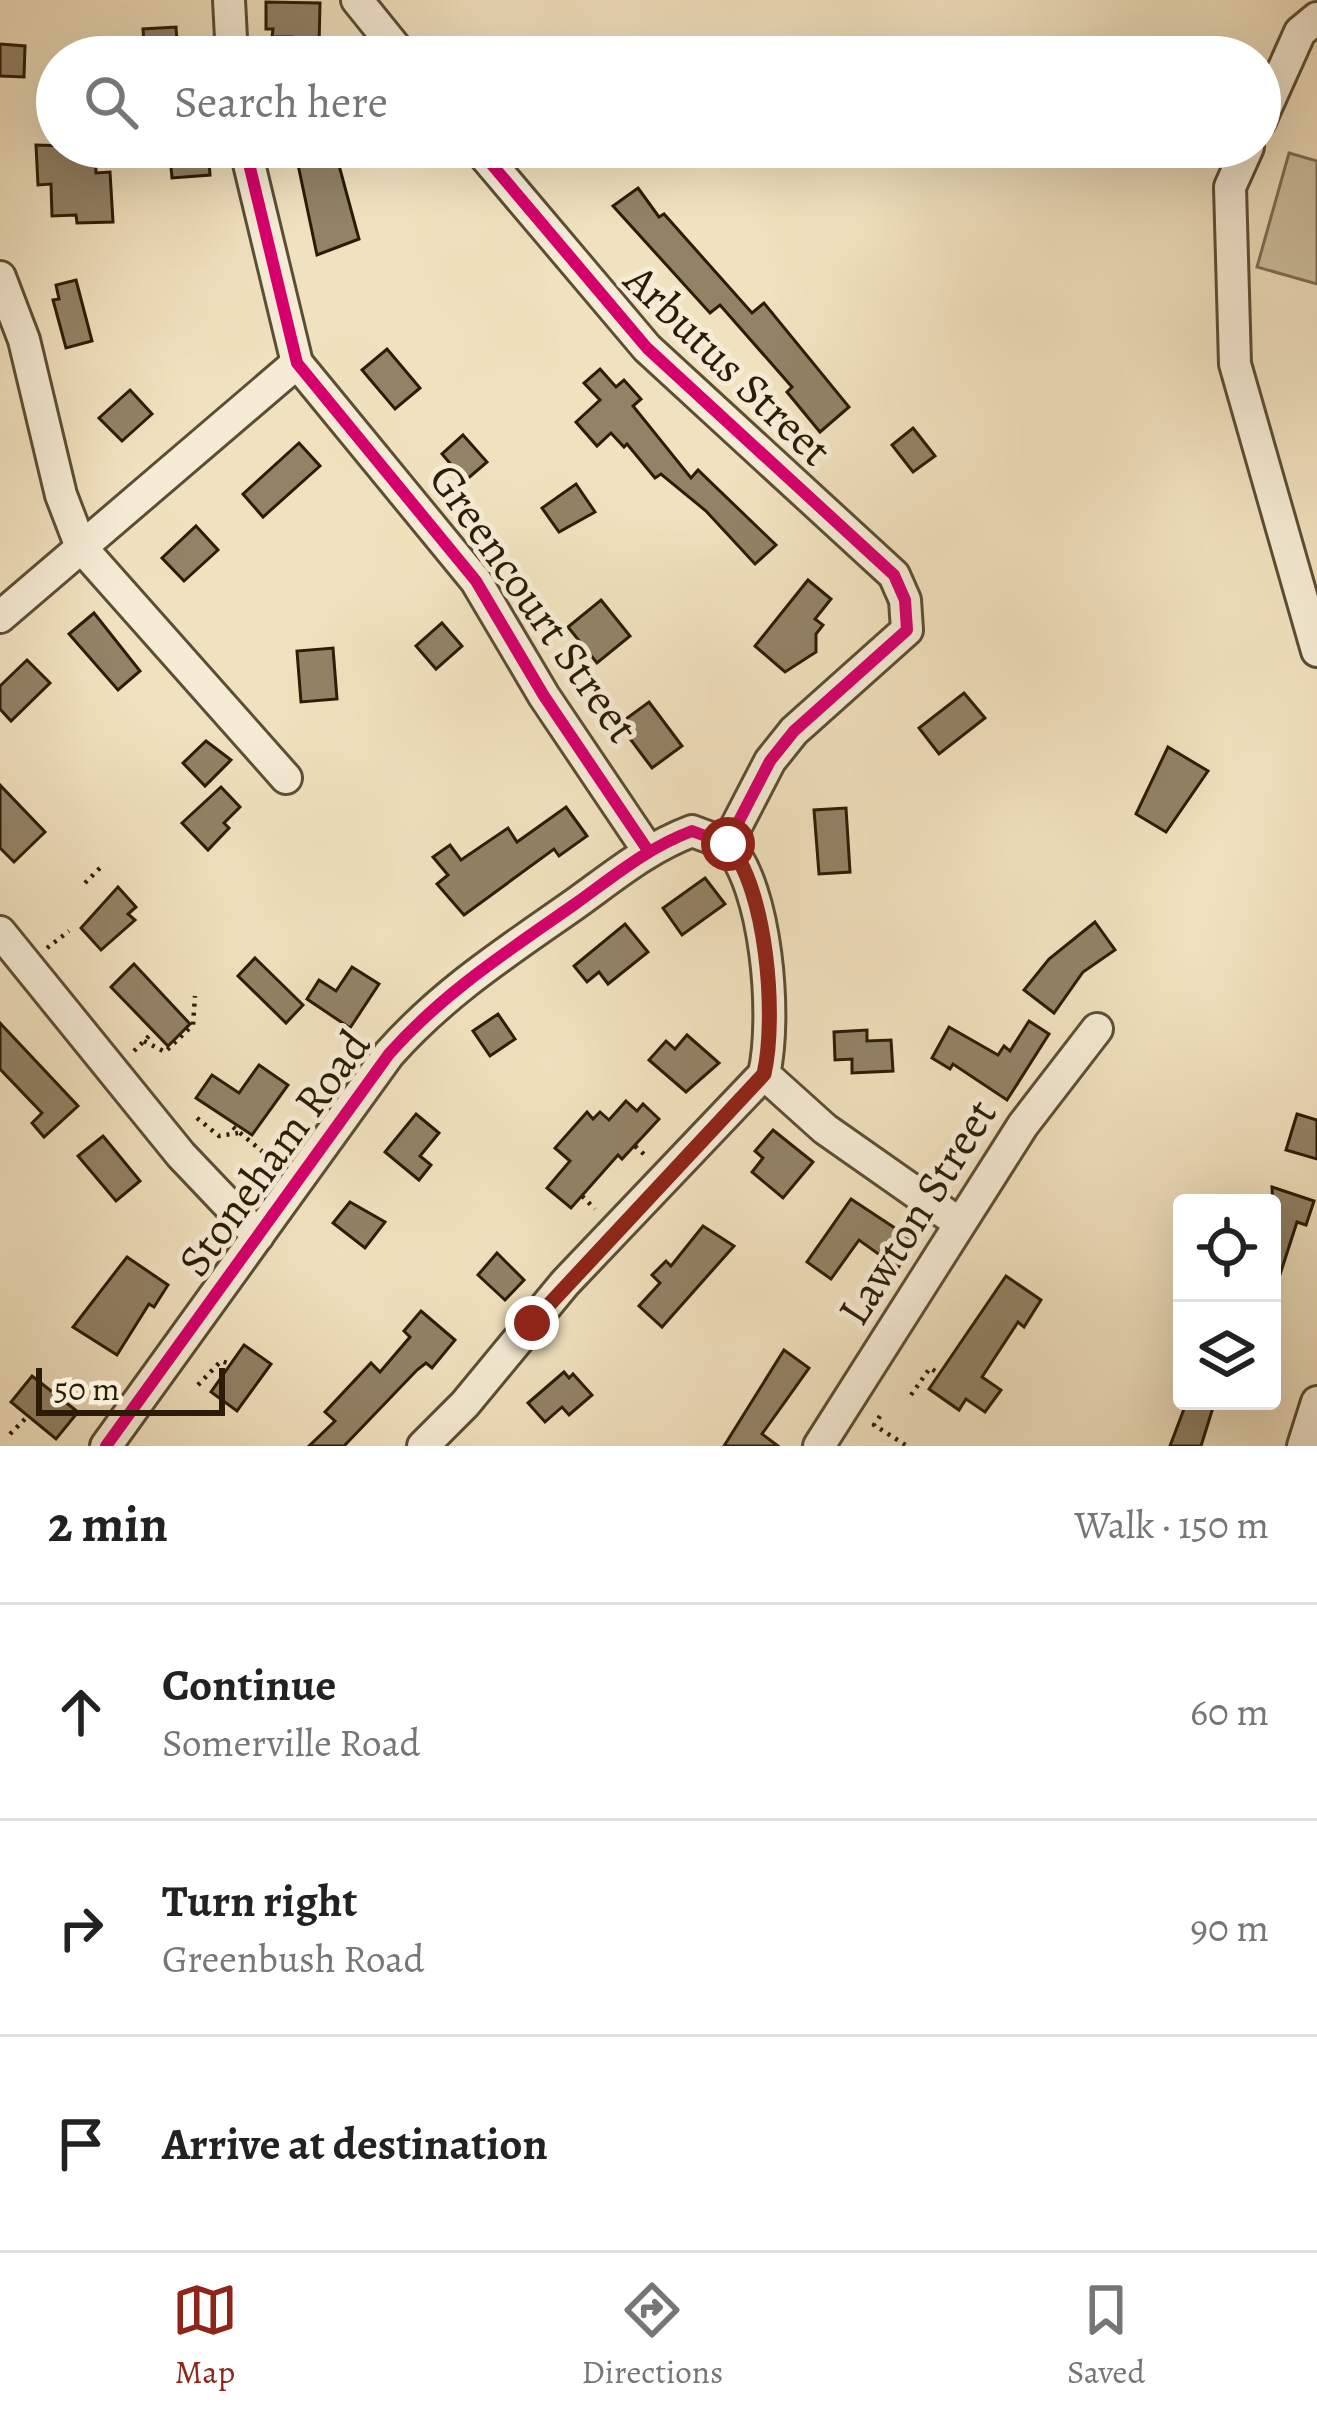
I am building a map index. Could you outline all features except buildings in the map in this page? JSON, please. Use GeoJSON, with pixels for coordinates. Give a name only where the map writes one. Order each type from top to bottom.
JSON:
{"type":"FeatureCollection","features":[{"type":"Feature","properties":{"kind":"street"},"geometry":{"type":"LineString","coordinates":[[229,0],[231,36]]}},
{"type":"Feature","properties":{"kind":"street"},"geometry":{"type":"LineString","coordinates":[[357,0],[386,36]]}},
{"type":"Feature","properties":{"kind":"street"},"geometry":{"type":"LineString","coordinates":[[1281,74],[1300,32],[1317,18]]}},
{"type":"Feature","properties":{"kind":"street","name":"Greencourt Street"},"geometry":{"type":"LineString","coordinates":[[249,168],[297,362],[476,581],[544,696],[647,849]]}},
{"type":"Feature","properties":{"kind":"street","name":"Arbutus Street"},"geometry":{"type":"LineString","coordinates":[[495,168],[647,348],[893,574],[909,621],[902,638],[852,676],[794,731],[770,761],[728,844]]}},
{"type":"Feature","properties":{"kind":"street"},"geometry":{"type":"LineString","coordinates":[[1239,168],[1230,187],[1235,364],[1317,651]]}},
{"type":"Feature","properties":{"kind":"street"},"geometry":{"type":"LineString","coordinates":[[0,277],[24,340],[61,495],[81,547],[286,778]]}},
{"type":"Feature","properties":{"kind":"street"},"geometry":{"type":"LineString","coordinates":[[0,617],[297,362]]}},
{"type":"Feature","properties":{"kind":"street","name":"Stoneham Road"},"geometry":{"type":"LineString","coordinates":[[106,1446],[388,1054],[434,1006],[496,955],[647,849],[692,831],[728,844]]}},
{"type":"Feature","properties":{"kind":"street"},"geometry":{"type":"LineString","coordinates":[[423,1446],[465,1404],[565,1282],[764,1074],[770,1029],[765,969],[747,871],[728,844]]}},
{"type":"Feature","properties":{"kind":"street"},"geometry":{"type":"LineString","coordinates":[[0,932],[181,1155],[258,1236]]}},
{"type":"Feature","properties":{"kind":"street","name":"Lawton Street"},"geometry":{"type":"LineString","coordinates":[[819,1446],[1023,1125],[1097,1030]]}},
{"type":"Feature","properties":{"kind":"street"},"geometry":{"type":"LineString","coordinates":[[764,1074],[825,1129],[958,1223]]}},
{"type":"Feature","properties":{"kind":"street"},"geometry":{"type":"LineString","coordinates":[[1303,1446],[1317,1402]]}},
{"type":"Feature","properties":{"kind":"path"},"geometry":{"type":"LineString","coordinates":[[85,884],[100,868]]}},
{"type":"Feature","properties":{"kind":"path"},"geometry":{"type":"LineString","coordinates":[[52,944],[69,931]]}},
{"type":"Feature","properties":{"kind":"path"},"geometry":{"type":"LineString","coordinates":[[144,1041],[165,1052],[193,1025],[195,996]]}},
{"type":"Feature","properties":{"kind":"path"},"geometry":{"type":"LineString","coordinates":[[197,1118],[219,1136],[235,1130],[301,1178]]}},
{"type":"Feature","properties":{"kind":"path"},"geometry":{"type":"LineString","coordinates":[[198,1385],[219,1363],[231,1364]]}},
{"type":"Feature","properties":{"kind":"path"},"geometry":{"type":"LineString","coordinates":[[911,1395],[930,1368],[940,1373]]}},
{"type":"Feature","properties":{"kind":"path"},"geometry":{"type":"LineString","coordinates":[[10,1434],[28,1416]]}},
{"type":"Feature","properties":{"kind":"path"},"geometry":{"type":"LineString","coordinates":[[880,1416],[874,1425],[907,1446]]}},
{"type":"Feature","properties":{"kind":"shaded area"},"geometry":{"type":"Polygon","coordinates":[[[1289,153],[1317,161],[1317,284],[1257,267],[1289,153]]]}},
{"type":"Feature","properties":{"kind":"cycle path"},"geometry":{"type":"LineString","coordinates":[[250,168],[297,363],[476,581],[544,696],[647,849]]}},
{"type":"Feature","properties":{"kind":"cycle path"},"geometry":{"type":"LineString","coordinates":[[106,1446],[389,1054],[410,1032],[478,973],[645,854],[692,831],[727,844],[770,761],[794,731],[907,630],[905,600],[894,575],[647,348],[495,168]]}},
{"type":"Feature","properties":{"kind":"route"},"geometry":{"type":"LineString","coordinates":[[532,1323],[565,1282],[764,1074],[769,1052],[768,988],[751,885],[728,844]]}}]}
